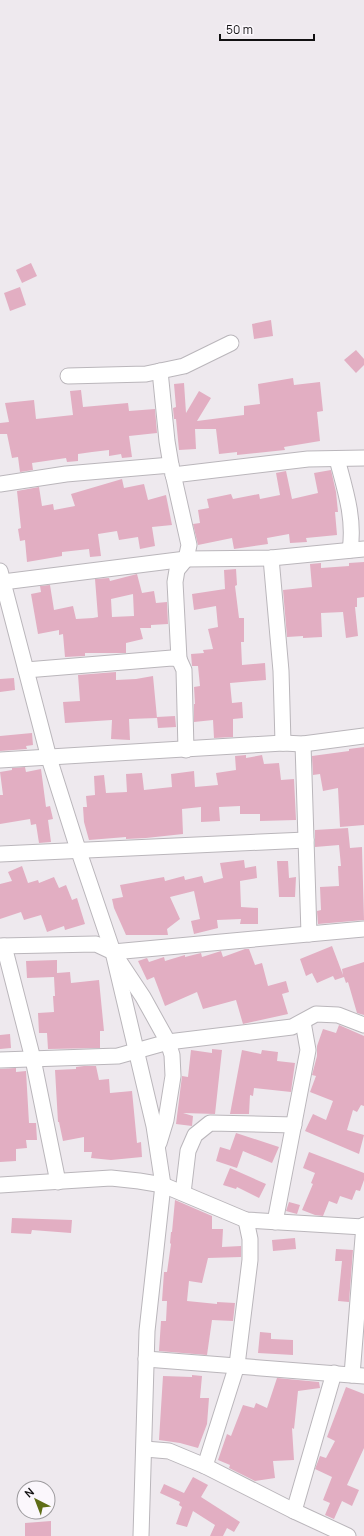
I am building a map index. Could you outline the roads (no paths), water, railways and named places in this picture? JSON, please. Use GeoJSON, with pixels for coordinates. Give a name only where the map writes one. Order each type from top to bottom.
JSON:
{"type":"FeatureCollection","features":[{"type":"Feature","properties":{"kind":"street"},"geometry":{"type":"LineString","coordinates":[[68,376],[146,374],[184,366],[231,343]]}},
{"type":"Feature","properties":{"kind":"street"},"geometry":{"type":"LineString","coordinates":[[160,371],[166,441],[189,545],[186,559],[177,570],[175,582],[179,659],[184,670],[186,750]]}},
{"type":"Feature","properties":{"kind":"street"},"geometry":{"type":"LineString","coordinates":[[0,484],[66,474],[172,470],[308,459],[364,458]]}},
{"type":"Feature","properties":{"kind":"street"},"geometry":{"type":"LineString","coordinates":[[140,1536],[147,1331],[163,1186],[158,1148],[113,952],[49,758],[26,670],[6,618],[2,576],[186,559],[271,558],[357,550],[352,536],[349,504],[337,459]]}},
{"type":"Feature","properties":{"kind":"street"},"geometry":{"type":"LineString","coordinates":[[271,558],[280,671],[283,743]]}},
{"type":"Feature","properties":{"kind":"street"},"geometry":{"type":"LineString","coordinates":[[26,670],[172,658],[179,659]]}},
{"type":"Feature","properties":{"kind":"street"},"geometry":{"type":"LineString","coordinates":[[0,760],[283,743],[303,744],[364,736]]}},
{"type":"Feature","properties":{"kind":"street"},"geometry":{"type":"LineString","coordinates":[[303,744],[309,934]]}},
{"type":"Feature","properties":{"kind":"street"},"geometry":{"type":"LineString","coordinates":[[0,854],[306,840]]}},
{"type":"Feature","properties":{"kind":"street"},"geometry":{"type":"LineString","coordinates":[[58,1182],[34,1059],[2,946],[96,944],[113,952],[364,929]]}},
{"type":"Feature","properties":{"kind":"street"},"geometry":{"type":"LineString","coordinates":[[113,952],[143,998],[168,1042],[172,1055],[173,1076],[166,1120],[158,1148]]}},
{"type":"Feature","properties":{"kind":"street"},"geometry":{"type":"LineString","coordinates":[[0,1060],[118,1056],[168,1042],[292,1027],[316,1014],[338,1015],[364,1025]]}},
{"type":"Feature","properties":{"kind":"street"},"geometry":{"type":"LineString","coordinates":[[275,1222],[308,1050],[303,1022]]}},
{"type":"Feature","properties":{"kind":"street"},"geometry":{"type":"LineString","coordinates":[[183,1193],[188,1151],[195,1135],[210,1123],[294,1125]]}},
{"type":"Feature","properties":{"kind":"street"},"geometry":{"type":"LineString","coordinates":[[0,1185],[111,1178],[139,1181],[163,1186],[183,1193],[246,1220],[364,1226],[358,1375],[146,1359]]}},
{"type":"Feature","properties":{"kind":"street"},"geometry":{"type":"LineString","coordinates":[[206,1466],[237,1365],[250,1260],[250,1239],[246,1220]]}},
{"type":"Feature","properties":{"kind":"street"},"geometry":{"type":"LineString","coordinates":[[294,1511],[334,1373]]}},
{"type":"Feature","properties":{"kind":"street"},"geometry":{"type":"LineString","coordinates":[[144,1449],[169,1451],[206,1466],[294,1511],[348,1536]]}}]}
